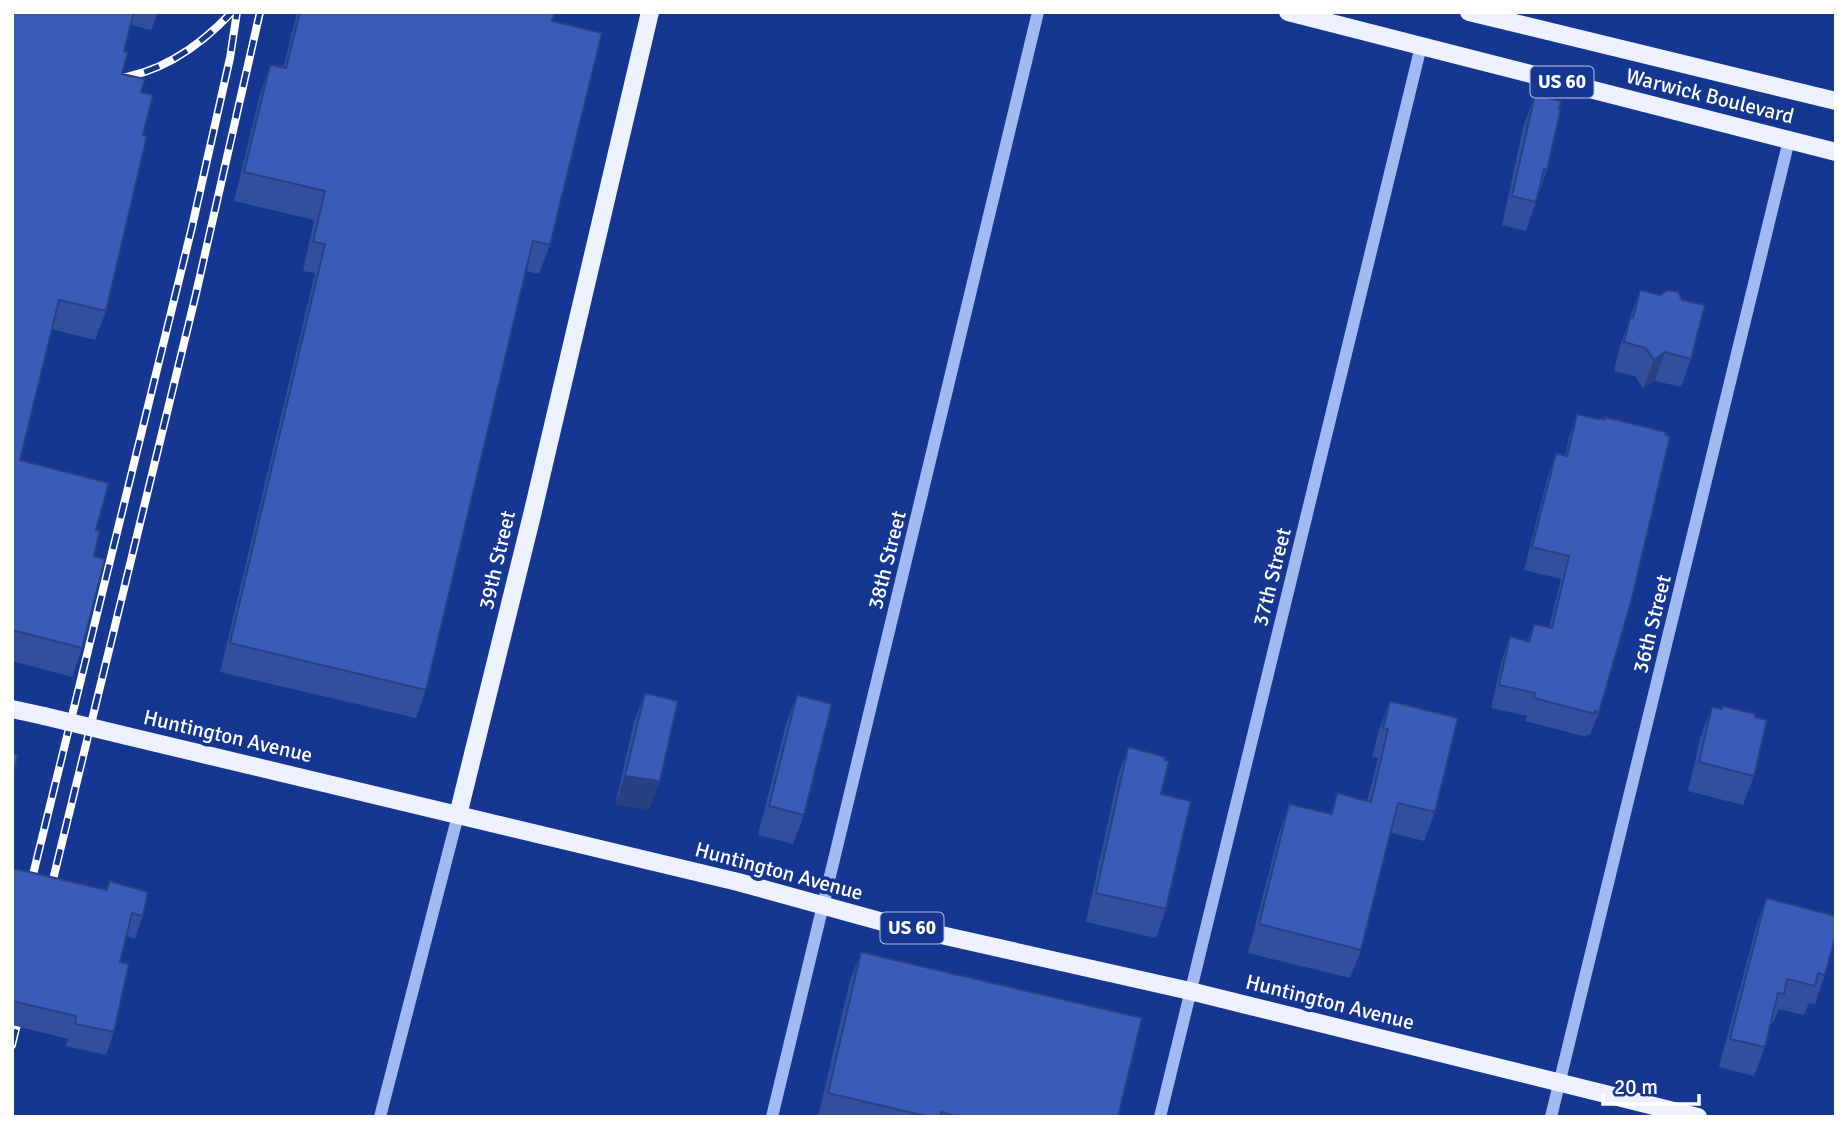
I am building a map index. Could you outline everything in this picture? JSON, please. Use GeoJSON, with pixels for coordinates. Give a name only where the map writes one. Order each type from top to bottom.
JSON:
{"type":"FeatureCollection","features":[{"type":"Feature","properties":{"kind":"main road","name":"39th Street"},"geometry":{"type":"LineString","coordinates":[[458,815],[532,515],[650,12]]}},
{"type":"Feature","properties":{"kind":"main road","name":"Warwick Boulevard"},"geometry":{"type":"LineString","coordinates":[[1288,12],[1836,152]]}},
{"type":"Feature","properties":{"kind":"main road"},"geometry":{"type":"LineString","coordinates":[[1469,12],[1836,101]]}},
{"type":"Feature","properties":{"kind":"main road","name":"Huntington Avenue"},"geometry":{"type":"LineString","coordinates":[[12,709],[458,815],[883,922],[1190,991],[1698,1117]]}},
{"type":"Feature","properties":{"kind":"street","name":"38th Street"},"geometry":{"type":"LineString","coordinates":[[772,1117],[1038,12]]}},
{"type":"Feature","properties":{"kind":"street","name":"37th Street"},"geometry":{"type":"LineString","coordinates":[[1160,1117],[1421,46]]}},
{"type":"Feature","properties":{"kind":"street","name":"36th Street"},"geometry":{"type":"LineString","coordinates":[[1551,1117],[1789,140]]}},
{"type":"Feature","properties":{"kind":"street","name":"39th Street"},"geometry":{"type":"LineString","coordinates":[[380,1117],[458,815]]}},
{"type":"Feature","properties":{"kind":"building"},"geometry":{"type":"Polygon","coordinates":[[[12,12],[134,12],[124,51],[128,52],[122,74],[145,79],[141,92],[153,95],[143,135],[147,136],[106,311],[59,300],[20,460],[109,483],[96,530],[100,530],[94,556],[105,559],[82,648],[12,630],[12,12]]]}},
{"type":"Feature","properties":{"kind":"building"},"geometry":{"type":"Polygon","coordinates":[[[300,12],[555,12],[552,21],[602,33],[550,245],[533,241],[426,690],[230,643],[325,244],[313,242],[325,191],[244,172],[270,65],[286,68],[300,12]]]}},
{"type":"Feature","properties":{"kind":"building"},"geometry":{"type":"Polygon","coordinates":[[[1535,95],[1561,101],[1547,170],[1544,169],[1536,202],[1512,196],[1535,95]]]}},
{"type":"Feature","properties":{"kind":"building"},"geometry":{"type":"Polygon","coordinates":[[[1640,290],[1660,295],[1667,290],[1678,292],[1682,300],[1705,305],[1691,359],[1665,352],[1654,360],[1646,348],[1624,342],[1640,290]]]}},
{"type":"Feature","properties":{"kind":"building"},"geometry":{"type":"Polygon","coordinates":[[[1577,414],[1598,419],[1605,417],[1666,432],[1665,435],[1670,437],[1631,602],[1599,712],[1595,711],[1595,714],[1534,698],[1535,693],[1499,685],[1510,636],[1529,642],[1534,624],[1552,628],[1569,556],[1532,547],[1556,453],[1567,456],[1577,414]]]}},
{"type":"Feature","properties":{"kind":"building"},"geometry":{"type":"Polygon","coordinates":[[[645,693],[678,701],[660,781],[625,776],[645,693]]]}},
{"type":"Feature","properties":{"kind":"building"},"geometry":{"type":"Polygon","coordinates":[[[797,695],[832,704],[804,815],[769,806],[797,695]]]}},
{"type":"Feature","properties":{"kind":"building"},"geometry":{"type":"Polygon","coordinates":[[[1390,701],[1458,718],[1435,812],[1398,803],[1361,950],[1259,924],[1289,804],[1332,814],[1337,793],[1371,802],[1388,729],[1383,728],[1390,701]]]}},
{"type":"Feature","properties":{"kind":"building"},"geometry":{"type":"Polygon","coordinates":[[[1723,706],[1767,720],[1754,776],[1699,762],[1712,707],[1722,709],[1723,706]]]}},
{"type":"Feature","properties":{"kind":"building"},"geometry":{"type":"Polygon","coordinates":[[[1128,747],[1166,757],[1165,760],[1169,761],[1161,794],[1191,801],[1166,909],[1096,893],[1128,747]]]}},
{"type":"Feature","properties":{"kind":"building"},"geometry":{"type":"Polygon","coordinates":[[[12,753],[18,755],[12,780],[12,753]]]}},
{"type":"Feature","properties":{"kind":"building"},"geometry":{"type":"Polygon","coordinates":[[[12,868],[107,890],[110,881],[148,892],[143,916],[132,913],[120,962],[129,964],[114,1032],[75,1024],[76,1016],[12,1001],[12,868]]]}},
{"type":"Feature","properties":{"kind":"building"},"geometry":{"type":"Polygon","coordinates":[[[1766,898],[1836,916],[1836,934],[1825,975],[1818,973],[1815,986],[1787,979],[1784,994],[1778,993],[1765,1047],[1730,1039],[1766,898]]]}},
{"type":"Feature","properties":{"kind":"building"},"geometry":{"type":"Polygon","coordinates":[[[861,952],[1142,1018],[1118,1117],[958,1117],[941,1112],[940,1117],[930,1117],[828,1093],[861,952]]]}},
{"type":"Feature","properties":{"kind":"railway"},"geometry":{"type":"LineString","coordinates":[[113,79],[163,65],[193,47],[232,12]]}},
{"type":"Feature","properties":{"kind":"railway"},"geometry":{"type":"LineString","coordinates":[[29,891],[192,227],[230,58],[237,12]]}},
{"type":"Feature","properties":{"kind":"railway"},"geometry":{"type":"LineString","coordinates":[[49,896],[195,298],[260,12]]}},
{"type":"Feature","properties":{"kind":"railway"},"geometry":{"type":"LineString","coordinates":[[12,1045],[21,1008]]}}]}
